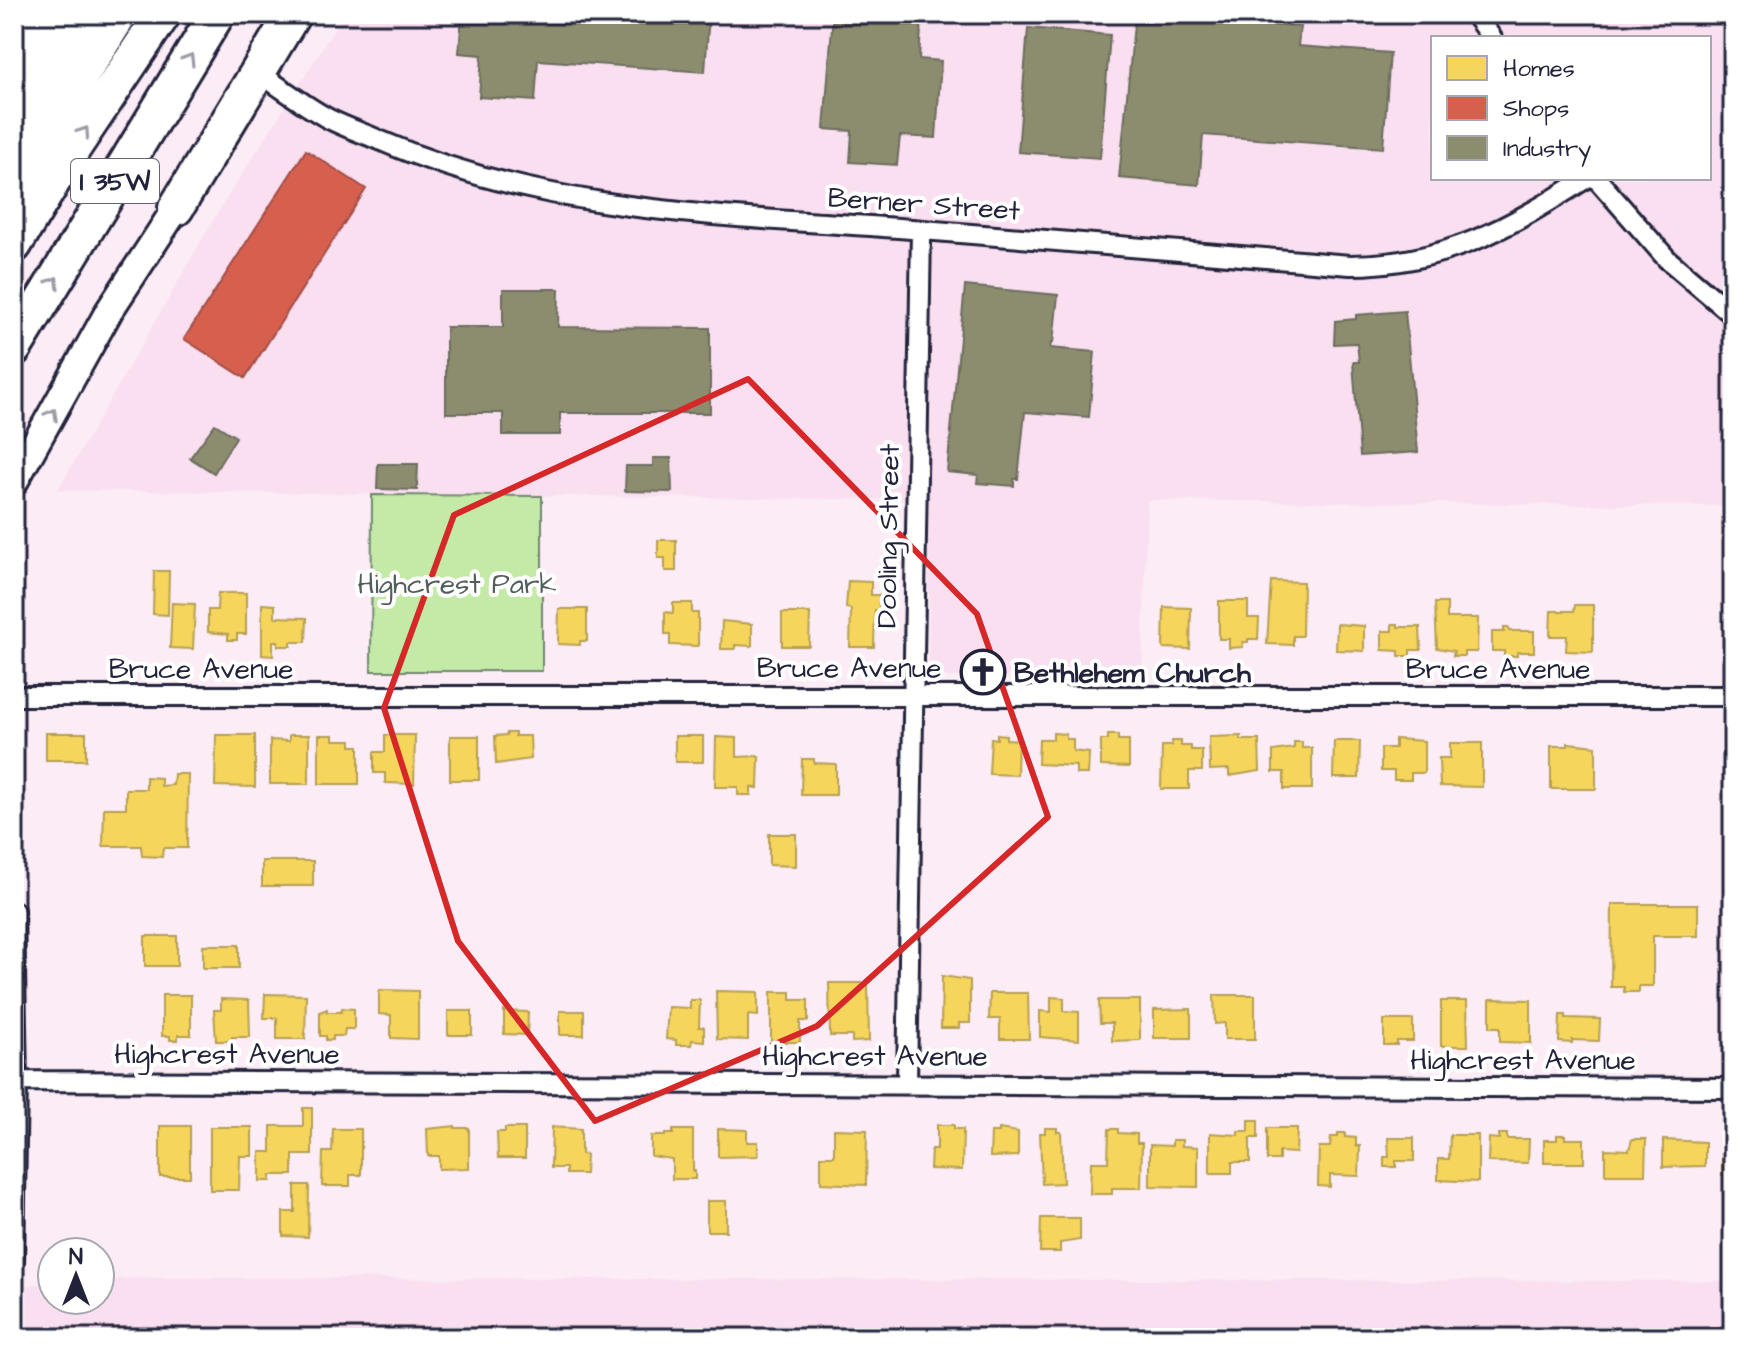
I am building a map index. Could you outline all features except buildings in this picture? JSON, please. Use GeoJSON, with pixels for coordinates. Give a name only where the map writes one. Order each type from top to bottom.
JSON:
{"type":"FeatureCollection","features":[{"type":"Feature","properties":{"kind":"highway"},"geometry":{"type":"LineString","coordinates":[[14,57],[41,14]]}},
{"type":"Feature","properties":{"kind":"highway"},"geometry":{"type":"LineString","coordinates":[[14,119],[81,14]]}},
{"type":"Feature","properties":{"kind":"highway"},"geometry":{"type":"LineString","coordinates":[[14,181],[120,14]]}},
{"type":"Feature","properties":{"kind":"highway"},"geometry":{"type":"LineString","coordinates":[[21,234],[70,153],[163,14]]}},
{"type":"Feature","properties":{"kind":"highway","name":"I 35W"},"geometry":{"type":"LineString","coordinates":[[14,348],[217,14]]}},
{"type":"Feature","properties":{"kind":"highway"},"geometry":{"type":"LineString","coordinates":[[176,208],[293,14]]}},
{"type":"Feature","properties":{"kind":"main road"},"geometry":{"type":"LineString","coordinates":[[14,482],[109,311],[304,14]]}},
{"type":"Feature","properties":{"kind":"street"},"geometry":{"type":"LineString","coordinates":[[1474,14],[1490,36]]}},
{"type":"Feature","properties":{"kind":"street","name":"Berner Street"},"geometry":{"type":"LineString","coordinates":[[263,76],[329,119],[415,156],[540,192],[609,205],[711,217],[921,230],[1334,264],[1383,265],[1441,254],[1486,236],[1527,216],[1584,180]]}},
{"type":"Feature","properties":{"kind":"street"},"geometry":{"type":"LineString","coordinates":[[1598,180],[1667,259],[1733,315]]}},
{"type":"Feature","properties":{"kind":"street","name":"Dooling Street"},"geometry":{"type":"LineString","coordinates":[[907,1083],[921,230]]}},
{"type":"Feature","properties":{"kind":"street","name":"Bruce Avenue"},"geometry":{"type":"LineString","coordinates":[[14,696],[1733,696]]}},
{"type":"Feature","properties":{"kind":"street"},"geometry":{"type":"LineString","coordinates":[[14,911],[17,1081],[14,1259]]}},
{"type":"Feature","properties":{"kind":"street","name":"Highcrest Avenue"},"geometry":{"type":"LineString","coordinates":[[17,1081],[1733,1088]]}},
{"type":"Feature","properties":{"kind":"highlighted area"},"geometry":{"type":"Polygon","coordinates":[[[748,379],[977,614],[1048,817],[817,1026],[595,1121],[458,941],[384,708],[454,515],[748,379]]]}},
{"type":"Feature","properties":{"kind":"shaded area"},"geometry":{"type":"Polygon","coordinates":[[[344,14],[1733,14],[1733,506],[1147,500],[1142,675],[929,677],[929,500],[58,490],[220,209],[344,14]]]}},
{"type":"Feature","properties":{"kind":"shaded area"},"geometry":{"type":"Polygon","coordinates":[[[116,1279],[1733,1281],[1733,1338],[28,1338],[27,1285],[36,1284],[36,1316],[116,1316],[116,1279]]]}},
{"type":"Feature","properties":{"kind":"green space","name":"Highcrest Park"},"geometry":{"type":"Polygon","coordinates":[[[372,495],[542,496],[542,671],[371,671],[372,495]]]}},
{"type":"Feature","properties":{"kind":"place","name":"Bethlehem Church"},"geometry":{"type":"Point","coordinates":[983,672]}}]}
